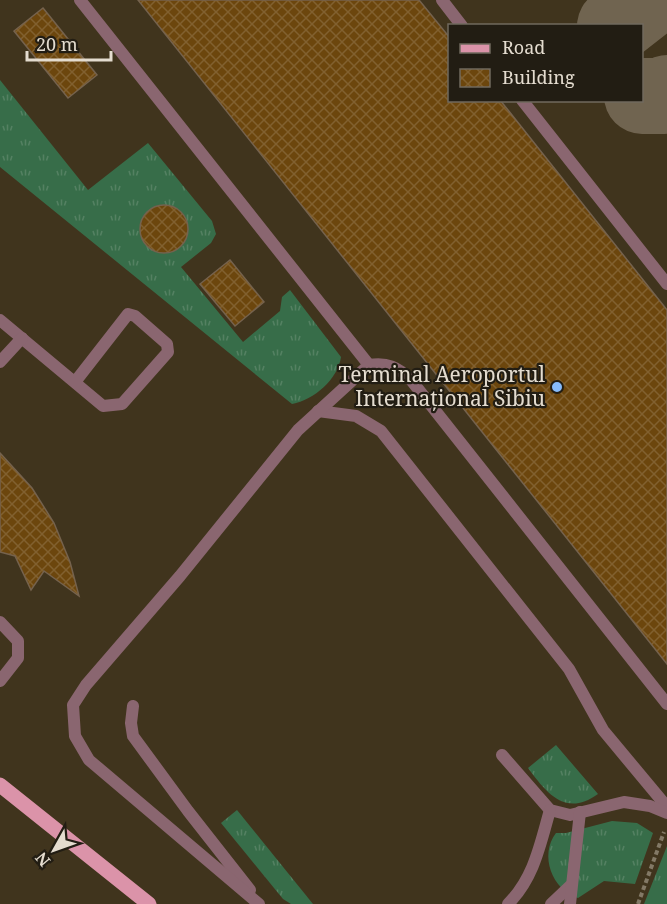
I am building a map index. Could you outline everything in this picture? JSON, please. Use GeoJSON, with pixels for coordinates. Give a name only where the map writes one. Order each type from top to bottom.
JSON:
{"type":"FeatureCollection","features":[{"type":"Feature","properties":{"kind":"main road"},"geometry":{"type":"LineString","coordinates":[[0,785],[149,904]]}},
{"type":"Feature","properties":{"kind":"lane"},"geometry":{"type":"LineString","coordinates":[[80,0],[369,365]]}},
{"type":"Feature","properties":{"kind":"lane"},"geometry":{"type":"LineString","coordinates":[[442,0],[460,24]]}},
{"type":"Feature","properties":{"kind":"lane"},"geometry":{"type":"LineString","coordinates":[[524,102],[667,284]]}},
{"type":"Feature","properties":{"kind":"lane"},"geometry":{"type":"LineString","coordinates":[[0,320],[103,406],[122,404],[168,352],[167,344],[135,316],[128,314],[75,382]]}},
{"type":"Feature","properties":{"kind":"lane"},"geometry":{"type":"LineString","coordinates":[[0,362],[22,338]]}},
{"type":"Feature","properties":{"kind":"lane"},"geometry":{"type":"LineString","coordinates":[[260,904],[89,760],[75,736],[73,705],[86,685],[180,576],[298,430],[369,365],[389,365],[400,370],[411,380],[667,704]]}},
{"type":"Feature","properties":{"kind":"lane"},"geometry":{"type":"LineString","coordinates":[[318,411],[356,416],[381,431],[568,669],[603,730],[667,807]]}},
{"type":"Feature","properties":{"kind":"lane"},"geometry":{"type":"LineString","coordinates":[[0,622],[18,641],[18,658],[0,681]]}},
{"type":"Feature","properties":{"kind":"lane"},"geometry":{"type":"LineString","coordinates":[[133,706],[131,723],[133,736],[260,904]]}},
{"type":"Feature","properties":{"kind":"lane"},"geometry":{"type":"LineString","coordinates":[[502,755],[550,810],[570,815],[624,802],[650,806],[667,813]]}},
{"type":"Feature","properties":{"kind":"lane"},"geometry":{"type":"LineString","coordinates":[[508,904],[523,889],[531,874],[550,810]]}},
{"type":"Feature","properties":{"kind":"lane"},"geometry":{"type":"LineString","coordinates":[[570,904],[570,886],[580,812]]}},
{"type":"Feature","properties":{"kind":"lane"},"geometry":{"type":"LineString","coordinates":[[551,904],[570,886]]}},
{"type":"Feature","properties":{"kind":"path"},"geometry":{"type":"LineString","coordinates":[[638,904],[662,833],[667,830]]}},
{"type":"Feature","properties":{"kind":"green space"},"geometry":{"type":"Polygon","coordinates":[[[0,80],[88,190],[148,143],[212,221],[216,234],[211,243],[181,267],[243,342],[280,311],[282,297],[290,290],[341,357],[335,373],[324,387],[309,398],[292,404],[0,167],[0,80]]]}},
{"type":"Feature","properties":{"kind":"green space"},"geometry":{"type":"Polygon","coordinates":[[[556,745],[598,794],[586,801],[566,803],[557,799],[542,786],[528,768],[556,745]]]}},
{"type":"Feature","properties":{"kind":"green space"},"geometry":{"type":"Polygon","coordinates":[[[237,810],[313,904],[291,904],[283,899],[221,823],[237,810]]]}},
{"type":"Feature","properties":{"kind":"green space"},"geometry":{"type":"Polygon","coordinates":[[[612,821],[637,823],[653,833],[635,884],[604,881],[578,898],[569,894],[561,888],[551,871],[549,851],[556,833],[566,833],[612,821]]]}},
{"type":"Feature","properties":{"kind":"green space"},"geometry":{"type":"Polygon","coordinates":[[[667,846],[667,904],[644,904],[667,846]]]}},
{"type":"Feature","properties":{"kind":"building","name":"Terminal Aeroportul Internațional Sibiu"},"geometry":{"type":"Polygon","coordinates":[[[138,0],[419,0],[448,36],[448,102],[502,102],[667,310],[667,664],[138,0]]]}},
{"type":"Feature","properties":{"kind":"building"},"geometry":{"type":"Polygon","coordinates":[[[43,8],[97,75],[68,98],[14,31],[43,8]]]}},
{"type":"Feature","properties":{"kind":"building"},"geometry":{"type":"Polygon","coordinates":[[[159,205],[169,205],[184,215],[188,229],[187,238],[178,249],[169,253],[159,253],[144,243],[140,234],[140,224],[150,209],[159,205]]]}},
{"type":"Feature","properties":{"kind":"building"},"geometry":{"type":"Polygon","coordinates":[[[230,260],[264,302],[235,326],[200,284],[230,260]]]}},
{"type":"Feature","properties":{"kind":"building"},"geometry":{"type":"Polygon","coordinates":[[[0,453],[32,488],[54,523],[70,562],[79,596],[44,571],[31,590],[15,556],[0,552],[0,453]]]}},
{"type":"Feature","properties":{"kind":"taxiway"},"geometry":{"type":"LineString","coordinates":[[618,24],[648,0]]}},
{"type":"Feature","properties":{"kind":"taxiway"},"geometry":{"type":"LineString","coordinates":[[643,96],[662,96],[667,93]]}},
{"type":"Feature","properties":{"kind":"place","name":"Terminal Aeroportul Internațional Sibiu"},"geometry":{"type":"Point","coordinates":[557,387]}}]}
